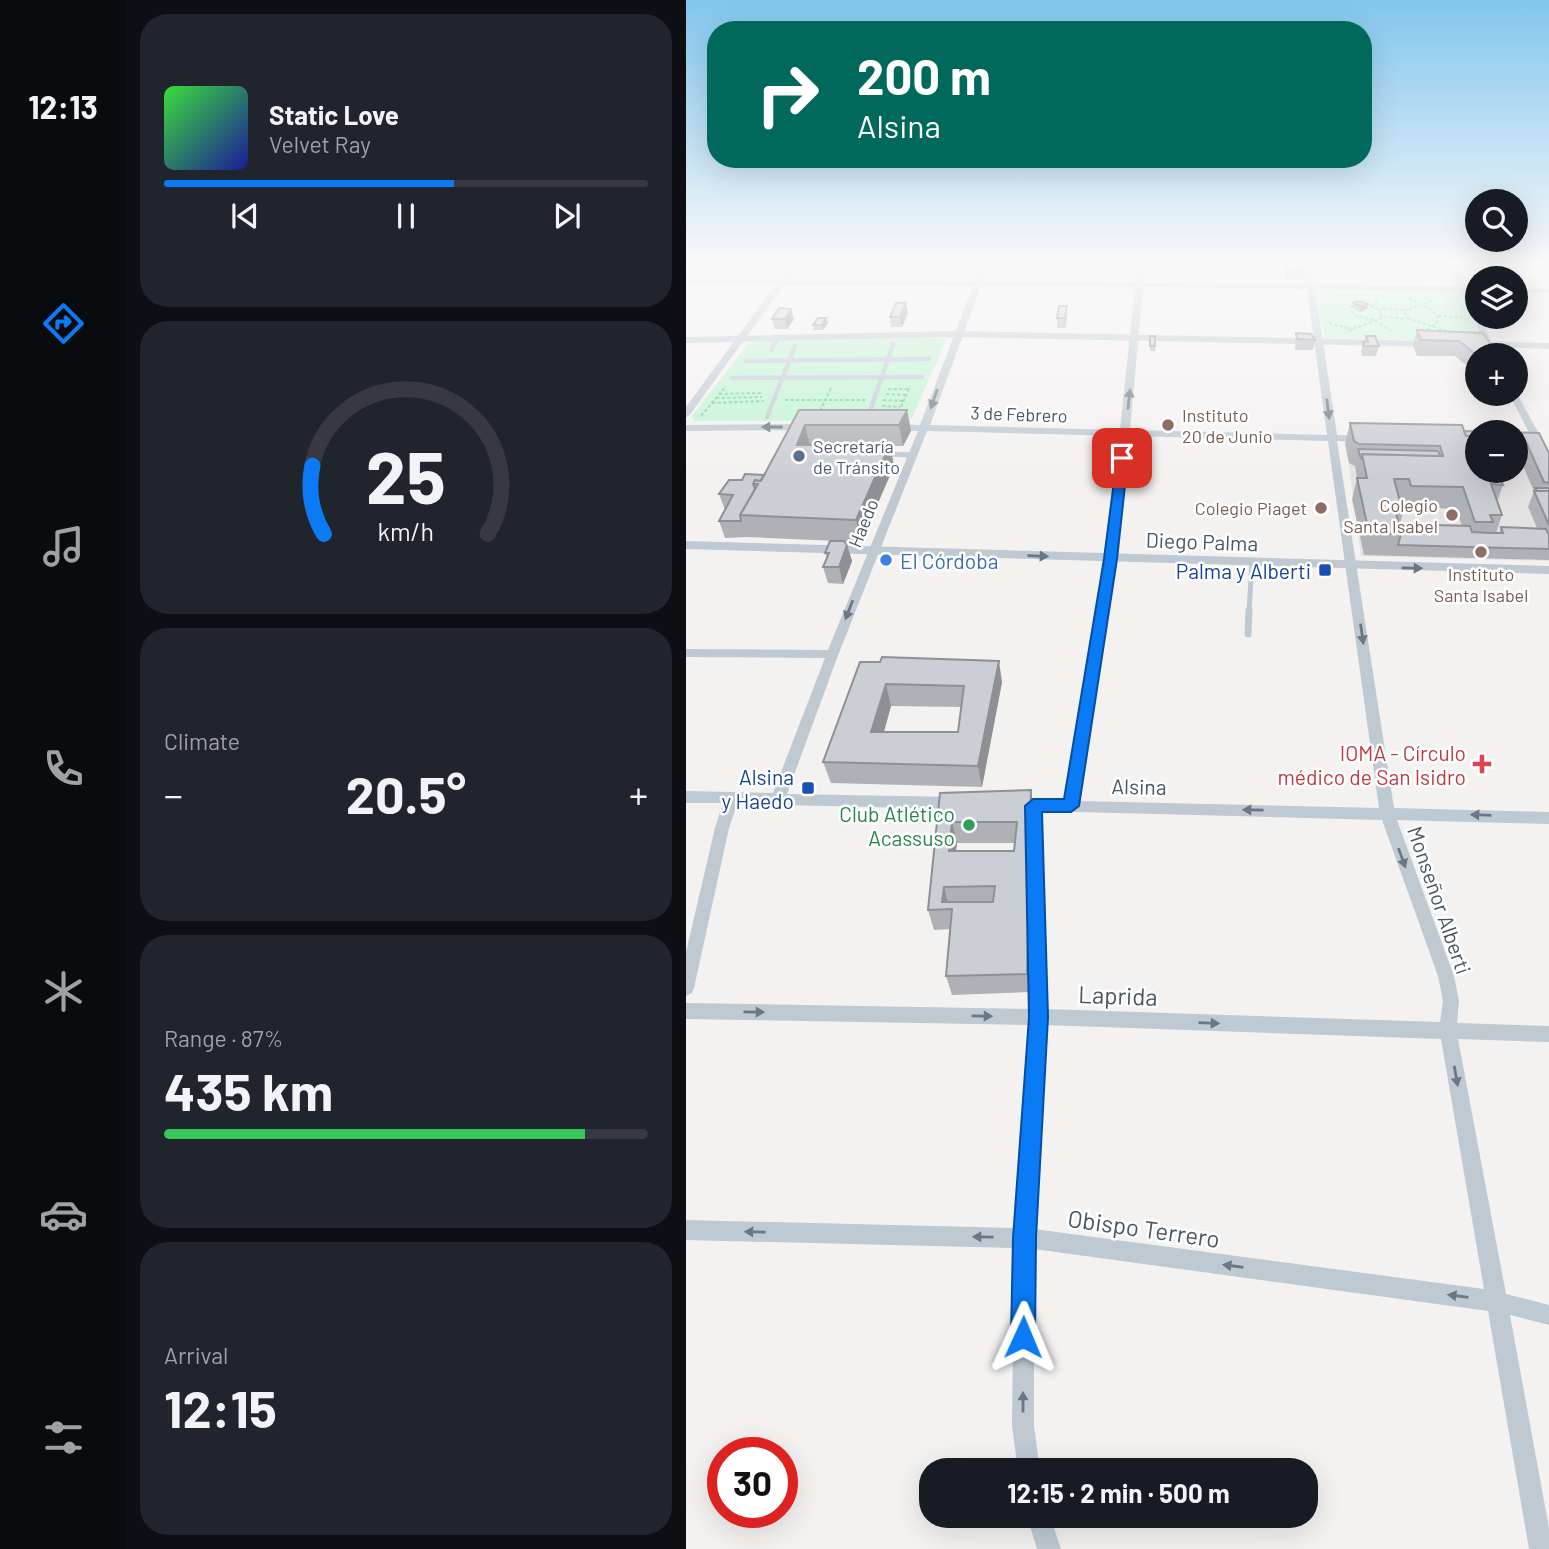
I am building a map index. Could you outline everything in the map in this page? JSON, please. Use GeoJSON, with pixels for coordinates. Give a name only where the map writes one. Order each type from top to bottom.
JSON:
{"type":"FeatureCollection","features":[{"type":"Feature","properties":{"kind":"street"},"geometry":{"type":"LineString","coordinates":[[686,414],[744,335]]}},
{"type":"Feature","properties":{"kind":"street"},"geometry":{"type":"LineString","coordinates":[[686,340],[899,335]]}},
{"type":"Feature","properties":{"kind":"street","name":"Haedo"},"geometry":{"type":"LineString","coordinates":[[778,798],[872,551],[924,427],[956,335]]}},
{"type":"Feature","properties":{"kind":"street"},"geometry":{"type":"LineString","coordinates":[[1033,335],[1320,342],[1465,349]]}},
{"type":"Feature","properties":{"kind":"street","name":"Monseñor Alberti"},"geometry":{"type":"LineString","coordinates":[[1319,335],[1387,812],[1447,976],[1451,1001],[1448,1030],[1494,1301],[1541,1549]]}},
{"type":"Feature","properties":{"kind":"street"},"geometry":{"type":"LineString","coordinates":[[1071,806],[1111,559],[1135,337]]}},
{"type":"Feature","properties":{"kind":"street"},"geometry":{"type":"LineString","coordinates":[[1528,347],[1549,346]]}},
{"type":"Feature","properties":{"kind":"street"},"geometry":{"type":"LineString","coordinates":[[1522,406],[1545,443],[1549,461]]}},
{"type":"Feature","properties":{"kind":"street"},"geometry":{"type":"LineString","coordinates":[[686,428],[797,432],[813,427]]}},
{"type":"Feature","properties":{"kind":"street","name":"3 de Febrero"},"geometry":{"type":"LineString","coordinates":[[864,427],[1371,439]]}},
{"type":"Feature","properties":{"kind":"street"},"geometry":{"type":"LineString","coordinates":[[1528,443],[1545,443]]}},
{"type":"Feature","properties":{"kind":"street","name":"Diego Palma"},"geometry":{"type":"LineString","coordinates":[[686,545],[1352,567],[1549,570]]}},
{"type":"Feature","properties":{"kind":"street"},"geometry":{"type":"LineString","coordinates":[[686,653],[833,654]]}},
{"type":"Feature","properties":{"kind":"street","name":"Alsina"},"geometry":{"type":"LineString","coordinates":[[686,797],[1549,818]]}},
{"type":"Feature","properties":{"kind":"street"},"geometry":{"type":"LineString","coordinates":[[686,988],[722,828],[732,797]]}},
{"type":"Feature","properties":{"kind":"street"},"geometry":{"type":"LineString","coordinates":[[1028,1458],[1023,1426],[1024,1238],[1038,1017],[1033,806]]}},
{"type":"Feature","properties":{"kind":"street","name":"Laprida"},"geometry":{"type":"LineString","coordinates":[[686,1010],[1038,1017],[1549,1034]]}},
{"type":"Feature","properties":{"kind":"street","name":"Obispo Terrero"},"geometry":{"type":"LineString","coordinates":[[686,1230],[1024,1238],[1494,1301],[1549,1315]]}},
{"type":"Feature","properties":{"kind":"street"},"geometry":{"type":"LineString","coordinates":[[1043,1528],[1049,1549]]}},
{"type":"Feature","properties":{"kind":"lane"},"geometry":{"type":"LineString","coordinates":[[771,350],[778,338]]}},
{"type":"Feature","properties":{"kind":"lane"},"geometry":{"type":"LineString","coordinates":[[864,427],[893,344]]}},
{"type":"Feature","properties":{"kind":"lane"},"geometry":{"type":"LineString","coordinates":[[767,417],[795,346]]}},
{"type":"Feature","properties":{"kind":"lane"},"geometry":{"type":"LineString","coordinates":[[746,360],[929,359]]}},
{"type":"Feature","properties":{"kind":"lane"},"geometry":{"type":"LineString","coordinates":[[732,378],[922,377]]}},
{"type":"Feature","properties":{"kind":"lane"},"geometry":{"type":"LineString","coordinates":[[871,453],[912,454]]}},
{"type":"Feature","properties":{"kind":"lane"},"geometry":{"type":"LineString","coordinates":[[1248,634],[1252,564]]}},
{"type":"Feature","properties":{"kind":"path"},"geometry":{"type":"LineString","coordinates":[[1320,342],[1337,335]]}},
{"type":"Feature","properties":{"kind":"path"},"geometry":{"type":"LineString","coordinates":[[875,397],[909,389]]}},
{"type":"Feature","properties":{"kind":"path"},"geometry":{"type":"LineString","coordinates":[[719,394],[763,393]]}},
{"type":"Feature","properties":{"kind":"path"},"geometry":{"type":"LineString","coordinates":[[712,403],[906,395]]}},
{"type":"Feature","properties":{"kind":"path"},"geometry":{"type":"LineString","coordinates":[[716,398],[762,397]]}},
{"type":"Feature","properties":{"kind":"path"},"geometry":{"type":"LineString","coordinates":[[875,397],[904,401]]}},
{"type":"Feature","properties":{"kind":"path"},"geometry":{"type":"LineString","coordinates":[[875,397],[901,407]]}},
{"type":"Feature","properties":{"kind":"shaded area","name":"Colegio Santa Isabel"},"geometry":{"type":"Polygon","coordinates":[[[1346,444],[1465,469],[1465,483],[1528,483],[1528,456],[1549,474],[1549,561],[1361,556],[1346,444]]]}},
{"type":"Feature","properties":{"kind":"green space"},"geometry":{"type":"Polygon","coordinates":[[[1324,335],[1479,335],[1482,341],[1325,338],[1324,335]]]}},
{"type":"Feature","properties":{"kind":"green space"},"geometry":{"type":"Polygon","coordinates":[[[946,340],[912,418],[908,420],[695,421],[691,417],[748,344],[755,341],[946,340]]]}},
{"type":"Feature","properties":{"kind":"building"},"geometry":{"type":"Polygon","coordinates":[[[1296,335],[1312,335],[1315,340],[1297,339],[1296,335]]]}},
{"type":"Feature","properties":{"kind":"building"},"geometry":{"type":"Polygon","coordinates":[[[1419,335],[1484,335],[1489,343],[1465,343],[1465,346],[1459,341],[1421,340],[1419,335]]]}},
{"type":"Feature","properties":{"kind":"building"},"geometry":{"type":"Polygon","coordinates":[[[1150,336],[1155,336],[1155,346],[1150,346],[1150,336]]]}},
{"type":"Feature","properties":{"kind":"building"},"geometry":{"type":"Polygon","coordinates":[[[1366,336],[1375,336],[1379,346],[1364,346],[1363,342],[1368,342],[1366,336]]]}},
{"type":"Feature","properties":{"kind":"building"},"geometry":{"type":"Polygon","coordinates":[[[799,410],[907,410],[899,425],[805,425],[797,445],[890,444],[856,520],[740,515],[758,484],[753,484],[755,480],[761,481],[799,410]]]}},
{"type":"Feature","properties":{"kind":"building"},"geometry":{"type":"Polygon","coordinates":[[[1350,423],[1462,425],[1465,433],[1465,483],[1502,483],[1503,485],[1491,484],[1502,515],[1490,515],[1493,522],[1475,522],[1463,487],[1411,486],[1409,479],[1394,479],[1403,513],[1396,513],[1401,534],[1369,533],[1357,478],[1367,478],[1362,454],[1443,456],[1440,446],[1359,444],[1354,441],[1350,423]]]}},
{"type":"Feature","properties":{"kind":"building"},"geometry":{"type":"Polygon","coordinates":[[[1528,433],[1539,433],[1549,453],[1549,483],[1544,482],[1528,446],[1528,433]]]}},
{"type":"Feature","properties":{"kind":"building"},"geometry":{"type":"Polygon","coordinates":[[[1358,449],[1438,451],[1440,456],[1362,454],[1361,459],[1358,449]]]}},
{"type":"Feature","properties":{"kind":"building"},"geometry":{"type":"Polygon","coordinates":[[[745,474],[764,475],[760,481],[755,480],[753,484],[755,489],[740,515],[741,521],[719,521],[733,495],[719,494],[729,480],[742,480],[745,474]]]}},
{"type":"Feature","properties":{"kind":"building"},"geometry":{"type":"Polygon","coordinates":[[[1535,488],[1549,488],[1549,491],[1537,491],[1535,488]]]}},
{"type":"Feature","properties":{"kind":"building"},"geometry":{"type":"Polygon","coordinates":[[[1534,491],[1549,491],[1549,525],[1534,491]]]}},
{"type":"Feature","properties":{"kind":"building"},"geometry":{"type":"Polygon","coordinates":[[[1399,524],[1470,526],[1472,532],[1489,533],[1503,533],[1501,527],[1546,529],[1549,549],[1398,545],[1401,534],[1399,524]]]}},
{"type":"Feature","properties":{"kind":"building"},"geometry":{"type":"Polygon","coordinates":[[[830,541],[844,541],[847,545],[839,567],[823,567],[829,553],[825,553],[830,541]]]}},
{"type":"Feature","properties":{"kind":"building"},"geometry":{"type":"Polygon","coordinates":[[[882,657],[999,661],[978,766],[823,762],[860,662],[880,662],[882,657]],[[886,684],[871,732],[958,732],[964,686],[886,684]]]}},
{"type":"Feature","properties":{"kind":"building"},"geometry":{"type":"Polygon","coordinates":[[[1031,790],[1027,974],[946,976],[952,909],[928,910],[940,793],[1031,790]],[[952,822],[949,851],[1014,851],[1017,822],[952,822]],[[995,886],[944,887],[942,902],[993,902],[995,886]]]}},
{"type":"Feature","properties":{"kind":"place","name":"Instituto 20 de Junio"},"geometry":{"type":"Point","coordinates":[1168,425]}},
{"type":"Feature","properties":{"kind":"place","name":"Secretaría de Tránsito"},"geometry":{"type":"Point","coordinates":[799,456]}},
{"type":"Feature","properties":{"kind":"place","name":"Colegio Piaget"},"geometry":{"type":"Point","coordinates":[1321,508]}},
{"type":"Feature","properties":{"kind":"place","name":"Colegio Santa Isabel"},"geometry":{"type":"Point","coordinates":[1452,515]}},
{"type":"Feature","properties":{"kind":"place","name":"Instituto Santa Isabel"},"geometry":{"type":"Point","coordinates":[1481,552]}},
{"type":"Feature","properties":{"kind":"place","name":"El Córdoba"},"geometry":{"type":"Point","coordinates":[886,560]}},
{"type":"Feature","properties":{"kind":"place","name":"Palma y Alberti"},"geometry":{"type":"Point","coordinates":[1325,570]}},
{"type":"Feature","properties":{"kind":"place","name":"IOMA - Círculo médico de San Isidro"},"geometry":{"type":"Point","coordinates":[1482,764]}},
{"type":"Feature","properties":{"kind":"place","name":"Alsina y Haedo"},"geometry":{"type":"Point","coordinates":[808,788]}},
{"type":"Feature","properties":{"kind":"place","name":"Club Atlético Acassuso"},"geometry":{"type":"Point","coordinates":[969,825]}},
{"type":"Feature","properties":{"kind":"route"},"geometry":{"type":"LineString","coordinates":[[1023,1337],[1024,1238],[1038,1017],[1033,806],[1071,806],[1111,559],[1122,458]]}}]}
